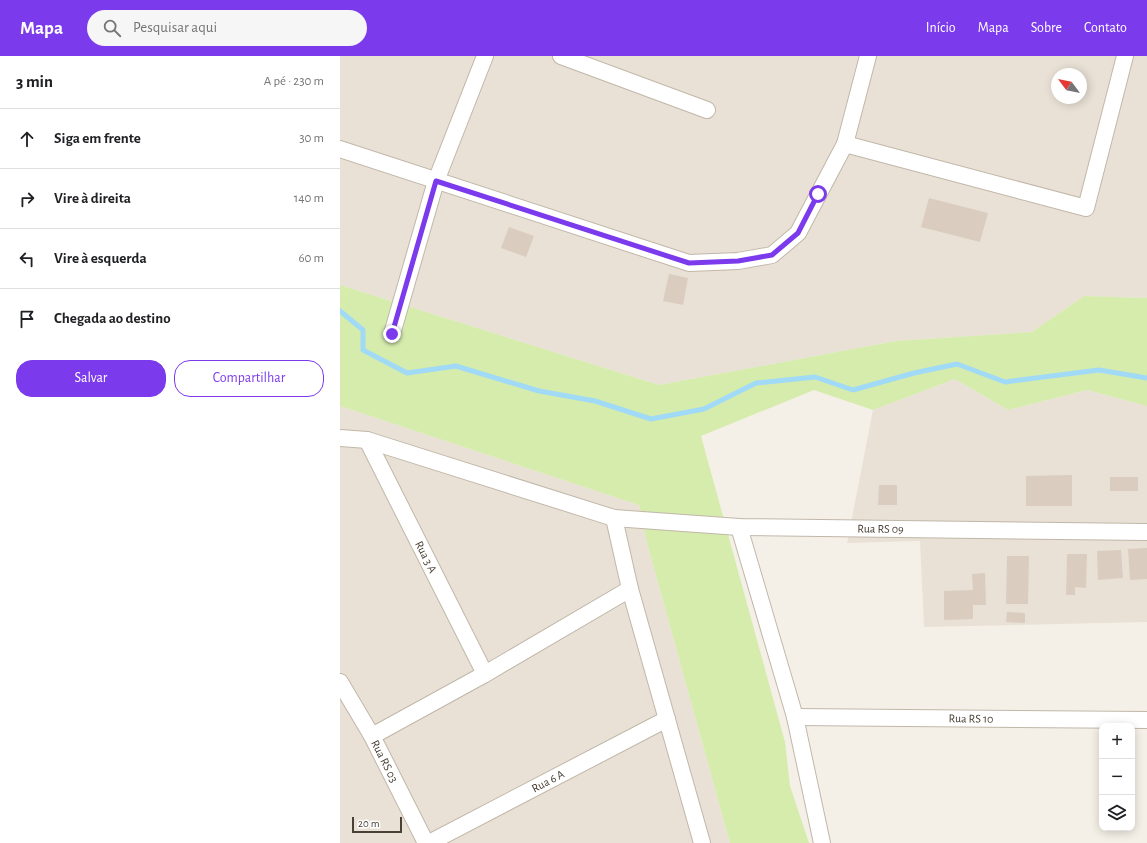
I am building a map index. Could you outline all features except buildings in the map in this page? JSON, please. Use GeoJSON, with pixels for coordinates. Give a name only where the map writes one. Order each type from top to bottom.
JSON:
{"type":"FeatureCollection","features":[{"type":"Feature","properties":{"kind":"street"},"geometry":{"type":"LineString","coordinates":[[392,334],[436,181],[485,56]]}},
{"type":"Feature","properties":{"kind":"street"},"geometry":{"type":"LineString","coordinates":[[561,56],[707,110]]}},
{"type":"Feature","properties":{"kind":"street"},"geometry":{"type":"LineString","coordinates":[[340,149],[689,263],[738,261],[772,255],[798,233],[845,144],[868,56]]}},
{"type":"Feature","properties":{"kind":"street"},"geometry":{"type":"LineString","coordinates":[[845,144],[1086,208],[1125,56]]}},
{"type":"Feature","properties":{"kind":"street","name":"Rua RS 09"},"geometry":{"type":"LineString","coordinates":[[340,438],[367,440],[614,518],[739,527],[1147,532]]}},
{"type":"Feature","properties":{"kind":"street","name":"Rua 3 A"},"geometry":{"type":"LineString","coordinates":[[367,440],[485,674]]}},
{"type":"Feature","properties":{"kind":"street"},"geometry":{"type":"LineString","coordinates":[[614,518],[630,589],[702,843]]}},
{"type":"Feature","properties":{"kind":"street"},"geometry":{"type":"LineString","coordinates":[[739,527],[795,717],[822,843]]}},
{"type":"Feature","properties":{"kind":"street"},"geometry":{"type":"LineString","coordinates":[[372,736],[485,674],[630,589]]}},
{"type":"Feature","properties":{"kind":"street","name":"Rua RS 03"},"geometry":{"type":"LineString","coordinates":[[340,682],[372,736],[426,843]]}},
{"type":"Feature","properties":{"kind":"street","name":"Rua RS 10"},"geometry":{"type":"LineString","coordinates":[[795,717],[1147,720]]}},
{"type":"Feature","properties":{"kind":"street","name":"Rua 6 A"},"geometry":{"type":"LineString","coordinates":[[430,843],[667,719]]}},
{"type":"Feature","properties":{"kind":"shaded area"},"geometry":{"type":"Polygon","coordinates":[[[340,56],[1147,56],[1147,298],[1084,296],[1032,332],[896,341],[659,385],[340,285],[340,56]]]}},
{"type":"Feature","properties":{"kind":"shaded area"},"geometry":{"type":"Polygon","coordinates":[[[955,379],[1008,410],[1087,390],[1147,406],[1147,622],[924,627],[920,541],[847,543],[873,410],[955,379]]]}},
{"type":"Feature","properties":{"kind":"shaded area"},"geometry":{"type":"Polygon","coordinates":[[[340,406],[639,505],[647,543],[730,843],[340,843],[340,406]]]}},
{"type":"Feature","properties":{"kind":"green space"},"geometry":{"type":"Polygon","coordinates":[[[340,285],[659,385],[896,341],[1032,332],[1084,296],[1147,298],[1147,406],[1087,390],[1008,410],[955,379],[873,410],[814,390],[701,436],[785,742],[790,786],[809,843],[730,843],[647,543],[639,505],[340,406],[340,285]]]}},
{"type":"Feature","properties":{"kind":"waterway"},"geometry":{"type":"LineString","coordinates":[[340,311],[363,330],[363,350],[407,373],[456,366],[539,391],[595,401],[651,419],[704,409],[756,383],[815,377],[853,390],[914,373],[957,364],[1005,382],[1099,370],[1147,378]]}},
{"type":"Feature","properties":{"kind":"route"},"geometry":{"type":"LineString","coordinates":[[392,334],[436,181],[689,263],[738,261],[772,255],[798,233],[818,194]]}}]}
